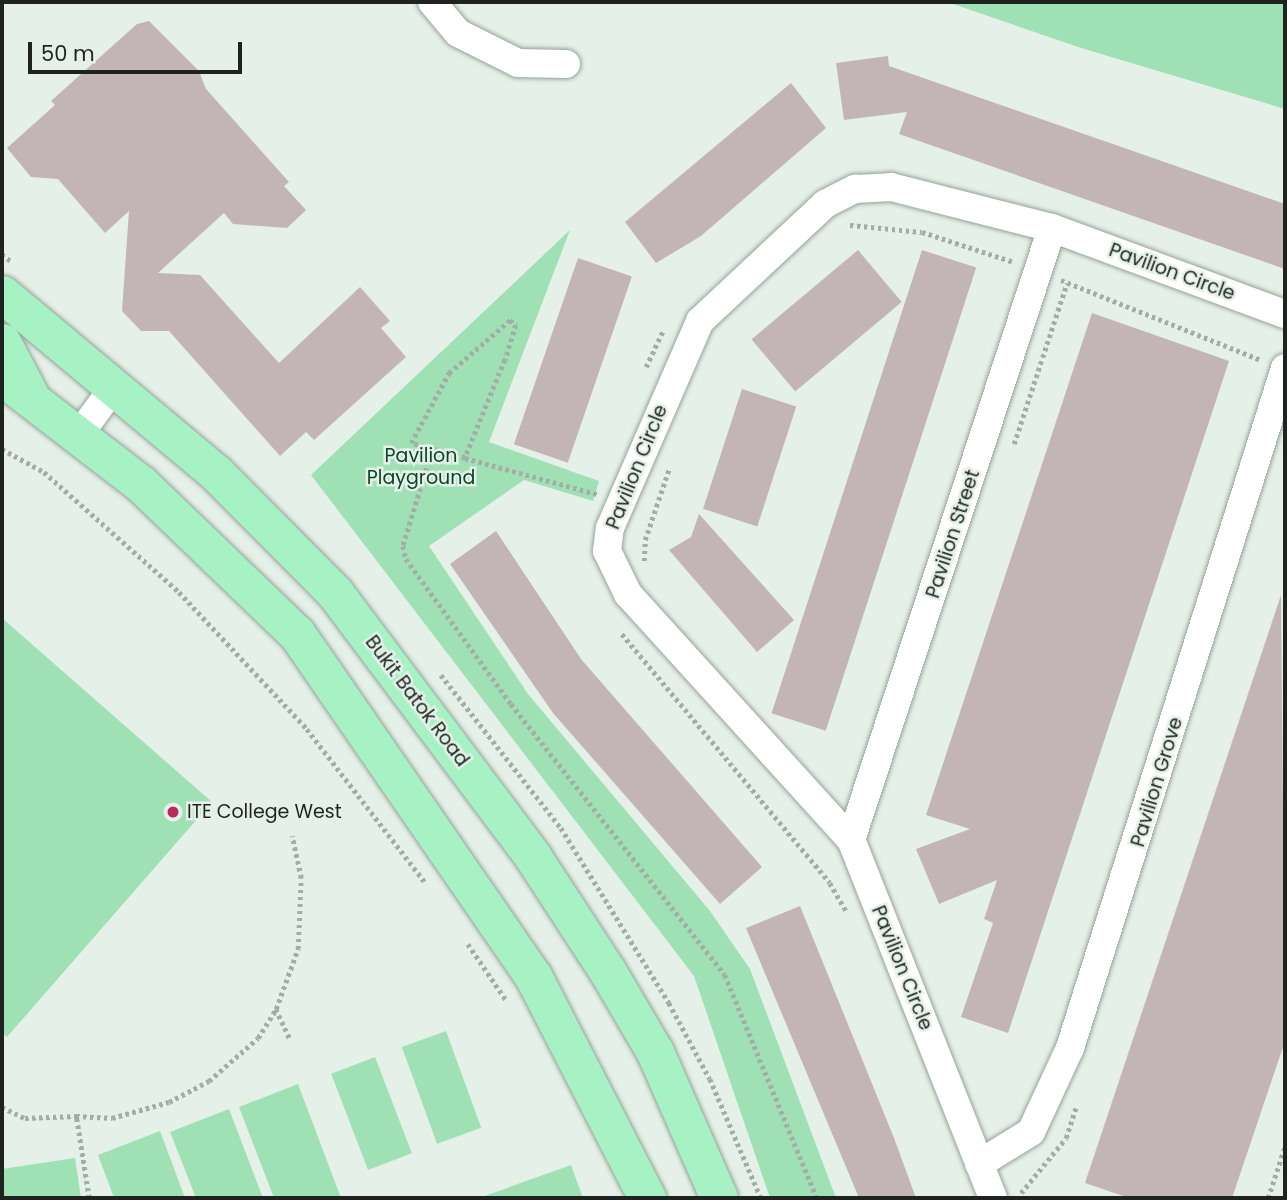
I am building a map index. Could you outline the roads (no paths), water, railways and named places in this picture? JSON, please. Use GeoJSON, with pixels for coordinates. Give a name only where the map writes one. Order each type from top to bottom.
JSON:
{"type":"FeatureCollection","features":[{"type":"Feature","properties":{"kind":"main road","name":"Bukit Batok Road"},"geometry":{"type":"LineString","coordinates":[[2,294],[217,474],[335,593],[533,857],[655,1052],[719,1198]]}},
{"type":"Feature","properties":{"kind":"main road"},"geometry":{"type":"LineString","coordinates":[[2,342],[34,402]]}},
{"type":"Feature","properties":{"kind":"main road"},"geometry":{"type":"LineString","coordinates":[[2,377],[141,484],[297,634],[533,976],[647,1198]]}},
{"type":"Feature","properties":{"kind":"street"},"geometry":{"type":"LineString","coordinates":[[432,2],[458,33],[518,63],[566,64]]}},
{"type":"Feature","properties":{"kind":"street","name":"Pavilion Circle"},"geometry":{"type":"LineString","coordinates":[[993,1198],[990,1159],[851,840],[628,594],[607,551],[610,528],[700,321],[825,204],[855,189],[891,187],[1052,228],[1285,314]]}},
{"type":"Feature","properties":{"kind":"street","name":"Pavilion Street"},"geometry":{"type":"LineString","coordinates":[[851,840],[1052,228]]}},
{"type":"Feature","properties":{"kind":"street","name":"Pavilion Grove"},"geometry":{"type":"LineString","coordinates":[[990,1159],[1031,1132],[1070,1048],[1285,368]]}},
{"type":"Feature","properties":{"kind":"street"},"geometry":{"type":"LineString","coordinates":[[78,436],[114,387]]}},
{"type":"Feature","properties":{"kind":"place","name":"ITE College West"},"geometry":{"type":"Point","coordinates":[173,812]}},
{"type":"Feature","properties":{"kind":"park label","name":"Pavilion Playground"},"geometry":{"type":"Point","coordinates":[421,467]}}]}
